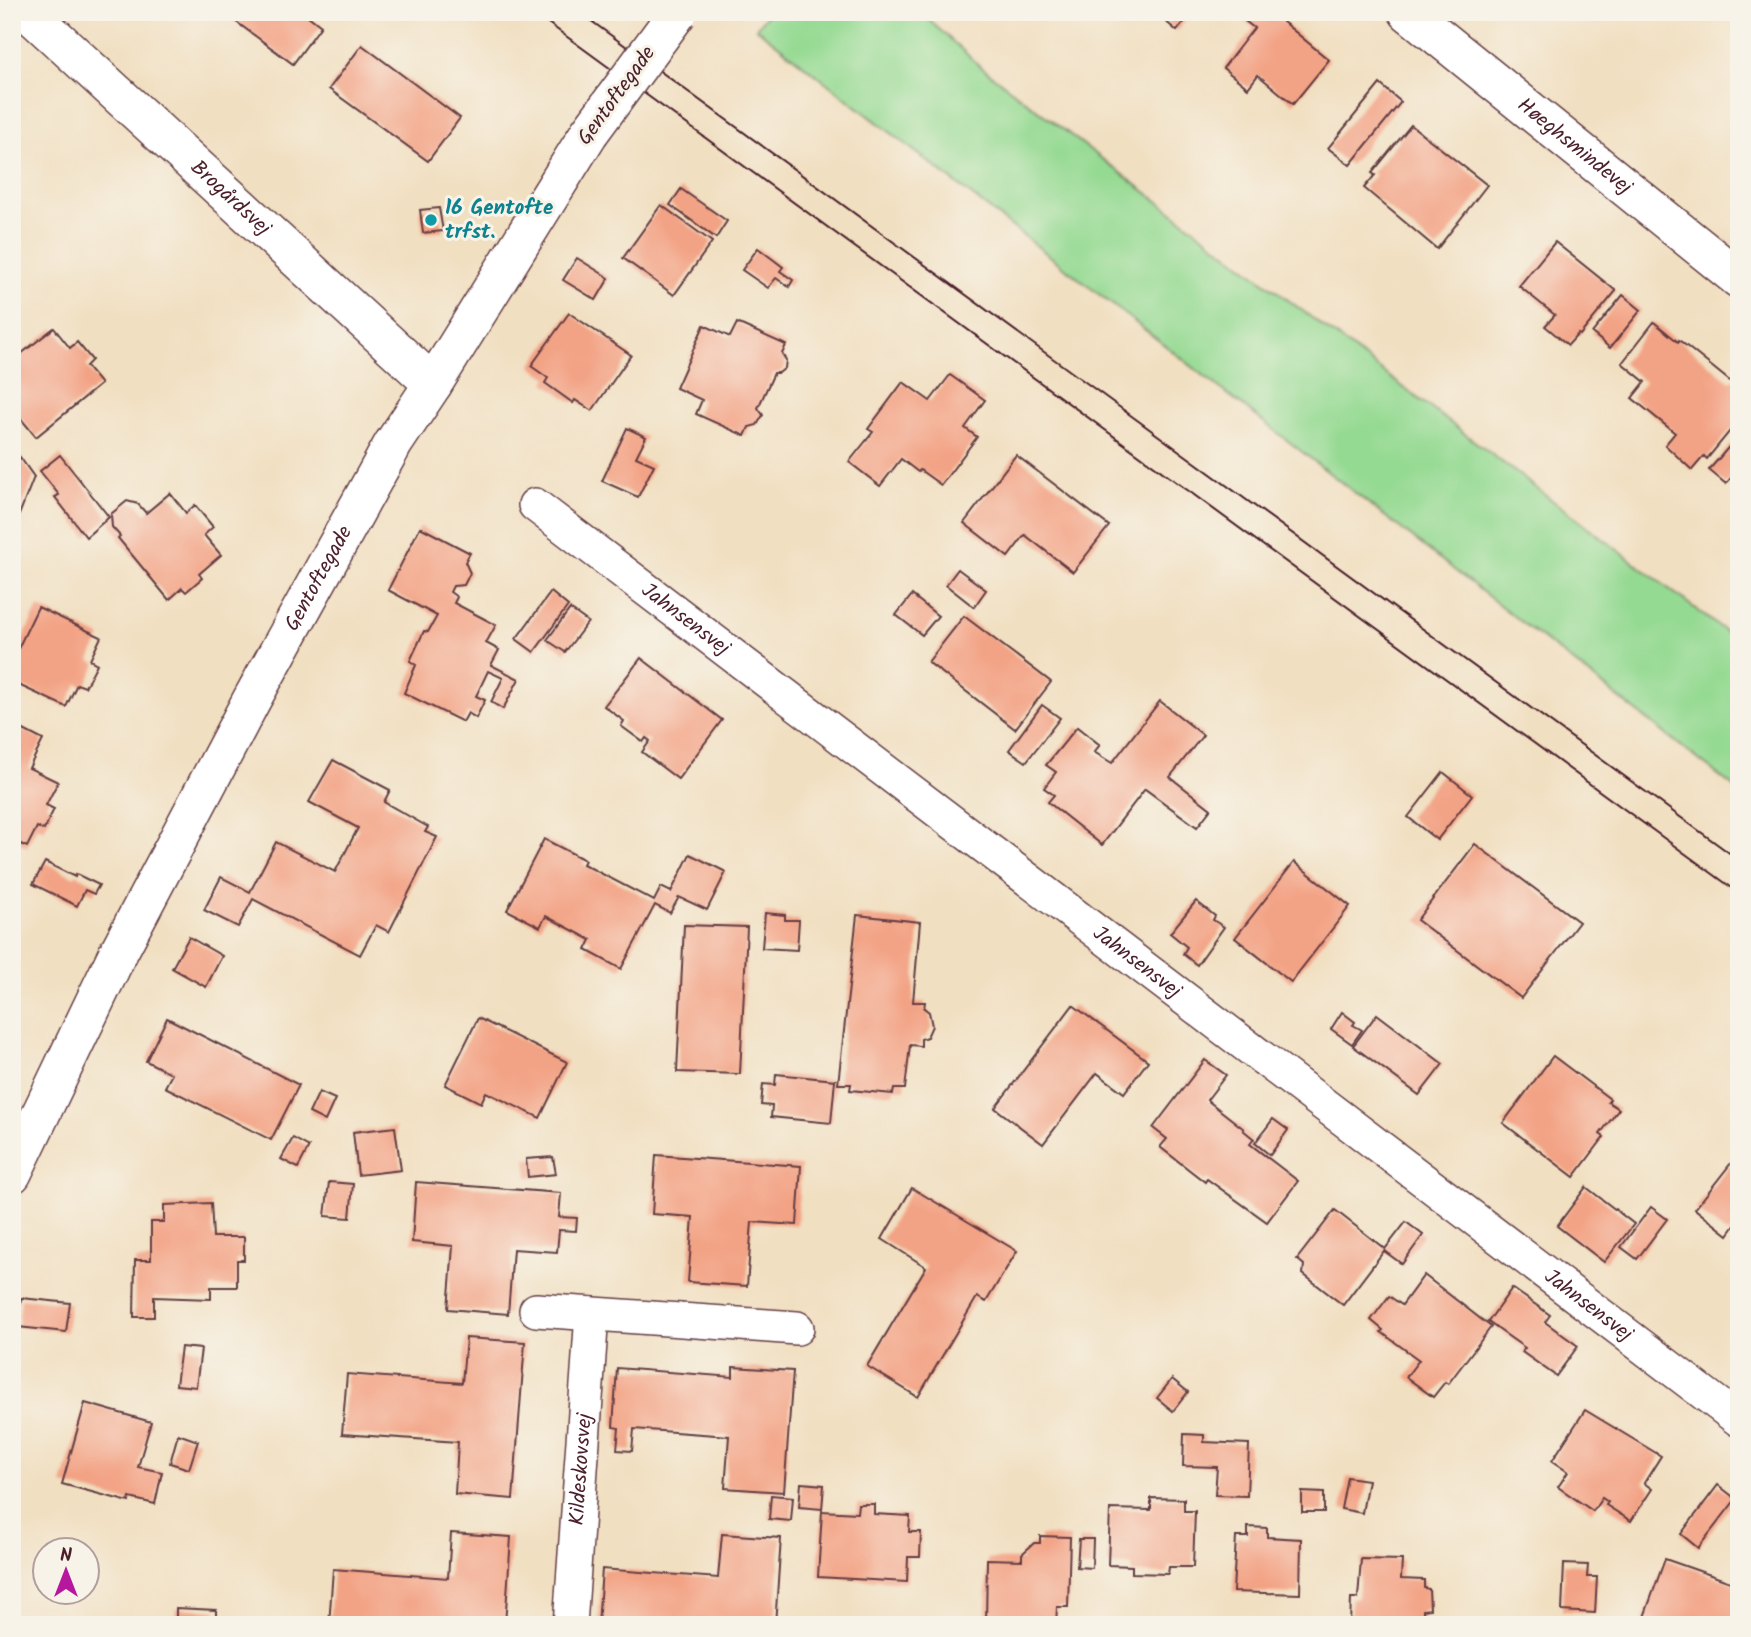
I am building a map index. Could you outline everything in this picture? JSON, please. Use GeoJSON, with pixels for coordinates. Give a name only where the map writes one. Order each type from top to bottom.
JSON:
{"type":"FeatureCollection","features":[{"type":"Feature","properties":{"kind":"street","name":"Brogårdsvej"},"geometry":{"type":"LineString","coordinates":[[28,12],[432,384]]}},
{"type":"Feature","properties":{"kind":"street","name":"Gentoftegade"},"geometry":{"type":"LineString","coordinates":[[12,1174],[116,957],[232,737],[393,444],[589,133],[678,12]]}},
{"type":"Feature","properties":{"kind":"street","name":"Høeghsmindevej"},"geometry":{"type":"LineString","coordinates":[[1408,12],[1739,279]]}},
{"type":"Feature","properties":{"kind":"street","name":"Jahnsensvej"},"geometry":{"type":"LineString","coordinates":[[535,505],[1739,1420]]}},
{"type":"Feature","properties":{"kind":"street"},"geometry":{"type":"LineString","coordinates":[[536,1310],[797,1328]]}},
{"type":"Feature","properties":{"kind":"street","name":"Kildeskovsvej"},"geometry":{"type":"LineString","coordinates":[[570,1625],[592,1314]]}},
{"type":"Feature","properties":{"kind":"green space"},"geometry":{"type":"Polygon","coordinates":[[[769,12],[920,12],[981,67],[1739,642],[1739,791],[756,28],[769,12]]]}},
{"type":"Feature","properties":{"kind":"building"},"geometry":{"type":"Polygon","coordinates":[[[223,12],[303,12],[321,26],[293,64],[223,12]]]}},
{"type":"Feature","properties":{"kind":"building"},"geometry":{"type":"Polygon","coordinates":[[[1192,12],[1177,31],[1157,14],[1192,12]]]}},
{"type":"Feature","properties":{"kind":"building"},"geometry":{"type":"Polygon","coordinates":[[[1233,12],[1271,12],[1329,60],[1293,104],[1258,75],[1248,88],[1223,68],[1254,28],[1233,12]]]}},
{"type":"Feature","properties":{"kind":"building"},"geometry":{"type":"Polygon","coordinates":[[[362,45],[460,118],[428,161],[329,89],[362,45]]]}},
{"type":"Feature","properties":{"kind":"building"},"geometry":{"type":"Polygon","coordinates":[[[1380,84],[1401,102],[1350,165],[1328,148],[1380,84]]]}},
{"type":"Feature","properties":{"kind":"building"},"geometry":{"type":"Polygon","coordinates":[[[12,115],[22,124],[12,132],[12,115]]]}},
{"type":"Feature","properties":{"kind":"building"},"geometry":{"type":"Polygon","coordinates":[[[1411,125],[1487,185],[1437,249],[1364,188],[1375,175],[1372,173],[1411,125]]]}},
{"type":"Feature","properties":{"kind":"building"},"geometry":{"type":"Polygon","coordinates":[[[681,189],[727,221],[716,238],[670,205],[681,189]]]}},
{"type":"Feature","properties":{"kind":"building"},"geometry":{"type":"Polygon","coordinates":[[[661,205],[712,242],[674,295],[623,258],[661,205]]]}},
{"type":"Feature","properties":{"kind":"building","name":"16 Gentofte trfst."},"geometry":{"type":"Polygon","coordinates":[[[439,208],[443,231],[423,233],[420,210],[439,208]]]}},
{"type":"Feature","properties":{"kind":"building"},"geometry":{"type":"Polygon","coordinates":[[[1555,242],[1616,291],[1580,335],[1568,345],[1545,326],[1555,315],[1519,286],[1555,242]]]}},
{"type":"Feature","properties":{"kind":"building"},"geometry":{"type":"Polygon","coordinates":[[[758,248],[783,267],[780,271],[793,280],[789,287],[776,278],[768,288],[742,270],[758,248]]]}},
{"type":"Feature","properties":{"kind":"building"},"geometry":{"type":"Polygon","coordinates":[[[577,258],[609,278],[596,300],[563,280],[577,258]]]}},
{"type":"Feature","properties":{"kind":"building"},"geometry":{"type":"Polygon","coordinates":[[[1623,295],[1641,310],[1610,348],[1592,333],[1623,295]]]}},
{"type":"Feature","properties":{"kind":"building"},"geometry":{"type":"Polygon","coordinates":[[[569,313],[631,355],[592,411],[575,400],[573,403],[545,383],[548,378],[531,366],[569,313]]]}},
{"type":"Feature","properties":{"kind":"building"},"geometry":{"type":"Polygon","coordinates":[[[1654,322],[1731,382],[1733,379],[1739,383],[1739,420],[1707,459],[1704,456],[1692,470],[1665,445],[1675,433],[1632,398],[1645,382],[1622,363],[1654,322]]]}},
{"type":"Feature","properties":{"kind":"building"},"geometry":{"type":"Polygon","coordinates":[[[737,323],[786,345],[782,354],[786,360],[785,368],[774,373],[758,408],[763,415],[757,425],[749,427],[745,436],[696,414],[702,400],[676,388],[704,325],[730,337],[737,323]]]}},
{"type":"Feature","properties":{"kind":"building"},"geometry":{"type":"Polygon","coordinates":[[[54,328],[70,348],[77,342],[92,360],[86,366],[101,384],[36,437],[12,408],[12,361],[54,328]]]}},
{"type":"Feature","properties":{"kind":"building"},"geometry":{"type":"Polygon","coordinates":[[[950,375],[985,400],[965,428],[977,437],[941,485],[901,459],[880,486],[849,462],[873,432],[868,429],[903,382],[930,401],[950,375]]]}},
{"type":"Feature","properties":{"kind":"building"},"geometry":{"type":"Polygon","coordinates":[[[627,428],[646,437],[636,457],[654,465],[638,497],[602,481],[627,428]]]}},
{"type":"Feature","properties":{"kind":"building"},"geometry":{"type":"Polygon","coordinates":[[[1739,435],[1739,468],[1726,484],[1709,470],[1739,435]]]}},
{"type":"Feature","properties":{"kind":"building"},"geometry":{"type":"Polygon","coordinates":[[[60,455],[109,517],[86,537],[55,497],[59,495],[40,471],[60,455]]]}},
{"type":"Feature","properties":{"kind":"building"},"geometry":{"type":"Polygon","coordinates":[[[1016,455],[1109,526],[1073,572],[1025,535],[1008,557],[964,523],[1016,455]]]}},
{"type":"Feature","properties":{"kind":"building"},"geometry":{"type":"Polygon","coordinates":[[[20,457],[34,477],[17,520],[12,518],[12,478],[20,457]]]}},
{"type":"Feature","properties":{"kind":"building"},"geometry":{"type":"Polygon","coordinates":[[[170,493],[186,513],[195,505],[213,527],[204,535],[221,555],[199,574],[202,578],[186,592],[182,588],[169,600],[118,538],[120,536],[112,527],[111,514],[127,501],[138,504],[146,513],[170,493]]]}},
{"type":"Feature","properties":{"kind":"building"},"geometry":{"type":"Polygon","coordinates":[[[420,527],[470,553],[465,562],[470,573],[464,585],[453,586],[450,592],[457,597],[454,603],[496,625],[486,643],[499,650],[491,665],[519,679],[503,709],[491,702],[503,678],[488,671],[476,696],[485,700],[476,718],[468,713],[463,722],[404,693],[416,665],[410,661],[424,631],[428,632],[437,616],[388,590],[420,527]]]}},
{"type":"Feature","properties":{"kind":"building"},"geometry":{"type":"Polygon","coordinates":[[[958,569],[986,590],[974,607],[946,585],[958,569]]]}},
{"type":"Feature","properties":{"kind":"building"},"geometry":{"type":"Polygon","coordinates":[[[551,592],[568,606],[534,652],[516,639],[551,592]]]}},
{"type":"Feature","properties":{"kind":"building"},"geometry":{"type":"Polygon","coordinates":[[[912,595],[938,616],[922,635],[896,615],[912,595]]]}},
{"type":"Feature","properties":{"kind":"building"},"geometry":{"type":"Polygon","coordinates":[[[38,607],[101,637],[90,660],[97,664],[85,687],[77,684],[66,707],[12,682],[12,661],[38,607]]]}},
{"type":"Feature","properties":{"kind":"building"},"geometry":{"type":"Polygon","coordinates":[[[570,609],[588,622],[565,652],[547,640],[570,609]]]}},
{"type":"Feature","properties":{"kind":"building"},"geometry":{"type":"Polygon","coordinates":[[[964,616],[1051,682],[1015,729],[928,662],[964,616]]]}},
{"type":"Feature","properties":{"kind":"building"},"geometry":{"type":"Polygon","coordinates":[[[641,658],[722,720],[678,779],[642,752],[650,741],[646,738],[643,742],[621,726],[624,721],[604,706],[641,658]]]}},
{"type":"Feature","properties":{"kind":"building"},"geometry":{"type":"Polygon","coordinates":[[[1160,701],[1203,735],[1170,777],[1211,809],[1197,827],[1145,789],[1102,845],[1048,802],[1054,795],[1044,788],[1056,772],[1046,765],[1077,727],[1100,745],[1094,752],[1112,763],[1160,701]]]}},
{"type":"Feature","properties":{"kind":"building"},"geometry":{"type":"Polygon","coordinates":[[[1042,705],[1060,718],[1026,762],[1009,750],[1042,705]]]}},
{"type":"Feature","properties":{"kind":"building"},"geometry":{"type":"Polygon","coordinates":[[[12,724],[43,740],[29,768],[58,782],[46,805],[54,809],[44,830],[37,827],[27,847],[12,840],[12,724]]]}},
{"type":"Feature","properties":{"kind":"building"},"geometry":{"type":"Polygon","coordinates":[[[333,760],[390,790],[384,802],[428,827],[425,832],[437,837],[389,932],[376,925],[360,955],[253,899],[238,927],[204,910],[221,877],[250,892],[276,842],[335,872],[358,828],[309,802],[333,760]]]}},
{"type":"Feature","properties":{"kind":"building"},"geometry":{"type":"Polygon","coordinates":[[[1443,772],[1472,795],[1437,840],[1408,817],[1443,772]]]}},
{"type":"Feature","properties":{"kind":"building"},"geometry":{"type":"Polygon","coordinates":[[[544,839],[585,860],[583,864],[654,901],[661,887],[671,892],[690,854],[726,872],[707,910],[679,897],[670,913],[655,905],[621,969],[586,950],[591,940],[546,916],[540,927],[507,910],[544,839]]]}},
{"type":"Feature","properties":{"kind":"building"},"geometry":{"type":"Polygon","coordinates":[[[1475,844],[1579,922],[1521,998],[1417,920],[1475,844]]]}},
{"type":"Feature","properties":{"kind":"building"},"geometry":{"type":"Polygon","coordinates":[[[45,862],[99,885],[94,894],[85,890],[77,906],[33,884],[45,862]]]}},
{"type":"Feature","properties":{"kind":"building"},"geometry":{"type":"Polygon","coordinates":[[[1294,862],[1350,906],[1291,982],[1235,938],[1294,862]]]}},
{"type":"Feature","properties":{"kind":"building"},"geometry":{"type":"Polygon","coordinates":[[[1196,901],[1215,916],[1213,920],[1224,927],[1197,965],[1183,954],[1187,947],[1170,933],[1196,901]]]}},
{"type":"Feature","properties":{"kind":"building"},"geometry":{"type":"Polygon","coordinates":[[[765,913],[785,915],[785,920],[799,920],[797,950],[762,948],[765,913]]]}},
{"type":"Feature","properties":{"kind":"building"},"geometry":{"type":"Polygon","coordinates":[[[857,915],[920,922],[913,1002],[925,1002],[924,1008],[929,1012],[932,1026],[927,1037],[921,1039],[921,1046],[910,1045],[905,1089],[894,1089],[893,1094],[850,1090],[851,1084],[838,1084],[857,915]]]}},
{"type":"Feature","properties":{"kind":"building"},"geometry":{"type":"Polygon","coordinates":[[[684,925],[747,927],[740,1074],[677,1072],[684,925]]]}},
{"type":"Feature","properties":{"kind":"building"},"geometry":{"type":"Polygon","coordinates":[[[189,937],[222,956],[206,987],[172,968],[189,937]]]}},
{"type":"Feature","properties":{"kind":"building"},"geometry":{"type":"Polygon","coordinates":[[[1073,1005],[1148,1061],[1124,1093],[1097,1073],[1043,1144],[995,1108],[1073,1005]]]}},
{"type":"Feature","properties":{"kind":"building"},"geometry":{"type":"Polygon","coordinates":[[[1342,1012],[1355,1022],[1353,1025],[1362,1030],[1352,1044],[1331,1029],[1342,1012]]]}},
{"type":"Feature","properties":{"kind":"building"},"geometry":{"type":"Polygon","coordinates":[[[1377,1014],[1443,1064],[1419,1095],[1353,1046],[1377,1014]]]}},
{"type":"Feature","properties":{"kind":"building"},"geometry":{"type":"Polygon","coordinates":[[[167,1018],[299,1085],[271,1140],[165,1087],[172,1074],[146,1061],[167,1018]]]}},
{"type":"Feature","properties":{"kind":"building"},"geometry":{"type":"Polygon","coordinates":[[[478,1018],[567,1062],[540,1118],[486,1092],[481,1103],[445,1085],[478,1018]]]}},
{"type":"Feature","properties":{"kind":"building"},"geometry":{"type":"Polygon","coordinates":[[[1553,1056],[1610,1099],[1608,1102],[1619,1109],[1600,1134],[1604,1137],[1574,1177],[1503,1123],[1553,1056]]]}},
{"type":"Feature","properties":{"kind":"building"},"geometry":{"type":"Polygon","coordinates":[[[1205,1060],[1226,1075],[1207,1100],[1254,1139],[1250,1144],[1298,1181],[1267,1222],[1207,1179],[1205,1182],[1160,1147],[1167,1139],[1153,1128],[1205,1060]]]}},
{"type":"Feature","properties":{"kind":"building"},"geometry":{"type":"Polygon","coordinates":[[[776,1074],[835,1080],[831,1123],[771,1117],[772,1106],[761,1105],[763,1084],[775,1085],[776,1074]]]}},
{"type":"Feature","properties":{"kind":"building"},"geometry":{"type":"Polygon","coordinates":[[[319,1092],[335,1099],[325,1121],[309,1113],[319,1092]]]}},
{"type":"Feature","properties":{"kind":"building"},"geometry":{"type":"Polygon","coordinates":[[[1273,1119],[1288,1130],[1270,1155],[1255,1143],[1273,1119]]]}},
{"type":"Feature","properties":{"kind":"building"},"geometry":{"type":"Polygon","coordinates":[[[395,1127],[401,1170],[358,1175],[353,1132],[395,1127]]]}},
{"type":"Feature","properties":{"kind":"building"},"geometry":{"type":"Polygon","coordinates":[[[293,1138],[309,1147],[298,1168],[281,1159],[293,1138]]]}},
{"type":"Feature","properties":{"kind":"building"},"geometry":{"type":"Polygon","coordinates":[[[1739,1153],[1739,1226],[1736,1224],[1728,1235],[1695,1209],[1739,1153]]]}},
{"type":"Feature","properties":{"kind":"building"},"geometry":{"type":"Polygon","coordinates":[[[656,1155],[801,1166],[797,1225],[752,1222],[747,1286],[688,1282],[693,1217],[652,1214],[656,1155]]]}},
{"type":"Feature","properties":{"kind":"building"},"geometry":{"type":"Polygon","coordinates":[[[553,1157],[556,1174],[528,1177],[526,1159],[553,1157]]]}},
{"type":"Feature","properties":{"kind":"building"},"geometry":{"type":"Polygon","coordinates":[[[329,1182],[353,1184],[350,1218],[325,1216],[329,1182]]]}},
{"type":"Feature","properties":{"kind":"building"},"geometry":{"type":"Polygon","coordinates":[[[416,1182],[561,1193],[559,1217],[577,1218],[576,1231],[559,1230],[557,1252],[513,1249],[508,1314],[448,1309],[453,1246],[412,1242],[416,1182]]]}},
{"type":"Feature","properties":{"kind":"building"},"geometry":{"type":"Polygon","coordinates":[[[1586,1187],[1634,1224],[1604,1262],[1557,1226],[1586,1187]]]}},
{"type":"Feature","properties":{"kind":"building"},"geometry":{"type":"Polygon","coordinates":[[[912,1188],[1017,1251],[986,1302],[977,1297],[918,1397],[867,1366],[926,1267],[882,1239],[912,1188]]]}},
{"type":"Feature","properties":{"kind":"building"},"geometry":{"type":"Polygon","coordinates":[[[211,1203],[213,1237],[244,1237],[244,1260],[237,1260],[237,1287],[211,1287],[211,1299],[154,1297],[154,1317],[134,1317],[135,1260],[151,1260],[151,1222],[164,1222],[164,1205],[211,1203]]]}},
{"type":"Feature","properties":{"kind":"building"},"geometry":{"type":"Polygon","coordinates":[[[1651,1207],[1667,1219],[1637,1259],[1621,1247],[1651,1207]]]}},
{"type":"Feature","properties":{"kind":"building"},"geometry":{"type":"Polygon","coordinates":[[[1335,1210],[1385,1249],[1406,1222],[1423,1235],[1402,1264],[1384,1251],[1343,1305],[1303,1274],[1304,1265],[1297,1259],[1335,1210]]]}},
{"type":"Feature","properties":{"kind":"building"},"geometry":{"type":"Polygon","coordinates":[[[1424,1275],[1491,1327],[1448,1384],[1445,1382],[1433,1397],[1406,1377],[1419,1360],[1381,1332],[1383,1330],[1371,1320],[1389,1296],[1402,1305],[1424,1275]]]}},
{"type":"Feature","properties":{"kind":"building"},"geometry":{"type":"Polygon","coordinates":[[[1512,1288],[1550,1315],[1545,1322],[1578,1346],[1556,1376],[1522,1352],[1525,1348],[1488,1322],[1512,1288]]]}},
{"type":"Feature","properties":{"kind":"building"},"geometry":{"type":"Polygon","coordinates":[[[21,1298],[70,1303],[66,1332],[18,1327],[21,1298]]]}},
{"type":"Feature","properties":{"kind":"building"},"geometry":{"type":"Polygon","coordinates":[[[466,1338],[525,1342],[513,1499],[455,1494],[458,1442],[342,1434],[347,1374],[462,1383],[466,1338]]]}},
{"type":"Feature","properties":{"kind":"building"},"geometry":{"type":"Polygon","coordinates":[[[181,1347],[201,1349],[196,1387],[176,1385],[181,1347]]]}},
{"type":"Feature","properties":{"kind":"building"},"geometry":{"type":"Polygon","coordinates":[[[733,1367],[793,1371],[784,1492],[725,1488],[729,1436],[634,1429],[632,1451],[617,1450],[619,1428],[613,1427],[617,1368],[733,1377],[733,1367]]]}},
{"type":"Feature","properties":{"kind":"building"},"geometry":{"type":"Polygon","coordinates":[[[1172,1379],[1188,1392],[1173,1411],[1157,1398],[1172,1379]]]}},
{"type":"Feature","properties":{"kind":"building"},"geometry":{"type":"Polygon","coordinates":[[[85,1403],[151,1422],[138,1467],[162,1472],[155,1504],[130,1498],[129,1502],[62,1484],[85,1403]]]}},
{"type":"Feature","properties":{"kind":"building"},"geometry":{"type":"Polygon","coordinates":[[[1585,1410],[1661,1456],[1644,1483],[1652,1489],[1631,1521],[1606,1505],[1608,1502],[1602,1498],[1593,1511],[1558,1487],[1568,1472],[1552,1461],[1585,1410]]]}},
{"type":"Feature","properties":{"kind":"building"},"geometry":{"type":"Polygon","coordinates":[[[178,1434],[198,1441],[189,1469],[170,1463],[178,1434]]]}},
{"type":"Feature","properties":{"kind":"building"},"geometry":{"type":"Polygon","coordinates":[[[1184,1434],[1204,1435],[1204,1442],[1249,1444],[1247,1496],[1215,1495],[1217,1467],[1183,1466],[1184,1434]]]}},
{"type":"Feature","properties":{"kind":"building"},"geometry":{"type":"Polygon","coordinates":[[[1347,1477],[1368,1480],[1362,1513],[1341,1509],[1347,1477]]]}},
{"type":"Feature","properties":{"kind":"building"},"geometry":{"type":"Polygon","coordinates":[[[801,1483],[824,1485],[822,1509],[799,1507],[801,1483]]]}},
{"type":"Feature","properties":{"kind":"building"},"geometry":{"type":"Polygon","coordinates":[[[1718,1485],[1736,1499],[1698,1548],[1681,1534],[1718,1485]]]}},
{"type":"Feature","properties":{"kind":"building"},"geometry":{"type":"Polygon","coordinates":[[[1302,1492],[1324,1493],[1324,1512],[1302,1512],[1302,1492]]]}},
{"type":"Feature","properties":{"kind":"building"},"geometry":{"type":"Polygon","coordinates":[[[771,1495],[793,1497],[791,1521],[769,1519],[771,1495]]]}},
{"type":"Feature","properties":{"kind":"building"},"geometry":{"type":"Polygon","coordinates":[[[1151,1498],[1184,1499],[1184,1511],[1195,1511],[1193,1567],[1169,1567],[1168,1574],[1132,1573],[1132,1566],[1108,1565],[1110,1509],[1151,1510],[1151,1498]]]}},
{"type":"Feature","properties":{"kind":"building"},"geometry":{"type":"Polygon","coordinates":[[[858,1504],[874,1504],[874,1514],[910,1516],[909,1532],[921,1532],[920,1557],[908,1557],[907,1582],[818,1577],[822,1511],[857,1513],[858,1504]]]}},
{"type":"Feature","properties":{"kind":"building"},"geometry":{"type":"Polygon","coordinates":[[[1248,1527],[1267,1528],[1267,1537],[1301,1539],[1300,1594],[1233,1592],[1236,1537],[1248,1537],[1248,1527]]]}},
{"type":"Feature","properties":{"kind":"building"},"geometry":{"type":"Polygon","coordinates":[[[451,1533],[511,1537],[505,1625],[329,1625],[333,1569],[448,1578],[451,1533]]]}},
{"type":"Feature","properties":{"kind":"building"},"geometry":{"type":"Polygon","coordinates":[[[722,1534],[781,1538],[775,1625],[598,1625],[602,1569],[718,1578],[722,1534]]]}},
{"type":"Feature","properties":{"kind":"building"},"geometry":{"type":"Polygon","coordinates":[[[1040,1536],[1070,1537],[1068,1607],[1057,1607],[1056,1625],[986,1624],[987,1559],[1022,1560],[1022,1554],[1034,1543],[1040,1543],[1040,1536]]]}},
{"type":"Feature","properties":{"kind":"building"},"geometry":{"type":"Polygon","coordinates":[[[1079,1539],[1093,1539],[1092,1568],[1077,1567],[1079,1539]]]}},
{"type":"Feature","properties":{"kind":"building"},"geometry":{"type":"Polygon","coordinates":[[[1361,1559],[1402,1560],[1401,1579],[1424,1580],[1424,1588],[1429,1589],[1430,1609],[1423,1610],[1423,1625],[1350,1625],[1351,1598],[1358,1598],[1361,1559]]]}},
{"type":"Feature","properties":{"kind":"building"},"geometry":{"type":"Polygon","coordinates":[[[1665,1559],[1739,1585],[1739,1607],[1733,1625],[1656,1625],[1643,1620],[1665,1559]]]}},
{"type":"Feature","properties":{"kind":"building"},"geometry":{"type":"Polygon","coordinates":[[[1564,1564],[1588,1565],[1587,1577],[1597,1577],[1595,1613],[1562,1611],[1564,1564]]]}},
{"type":"Feature","properties":{"kind":"building"},"geometry":{"type":"Polygon","coordinates":[[[176,1608],[216,1610],[216,1625],[176,1625],[176,1608]]]}},
{"type":"Feature","properties":{"kind":"building"},"geometry":{"type":"Polygon","coordinates":[[[1505,1622],[1564,1622],[1564,1625],[1505,1625],[1505,1622]]]}},
{"type":"Feature","properties":{"kind":"tram line"},"geometry":{"type":"LineString","coordinates":[[533,12],[1739,893]]}},
{"type":"Feature","properties":{"kind":"tram line"},"geometry":{"type":"LineString","coordinates":[[579,12],[1739,860]]}},
{"type":"Feature","properties":{"kind":"place","name":"16 Gentofte trfst."},"geometry":{"type":"Point","coordinates":[431,220]}}]}
